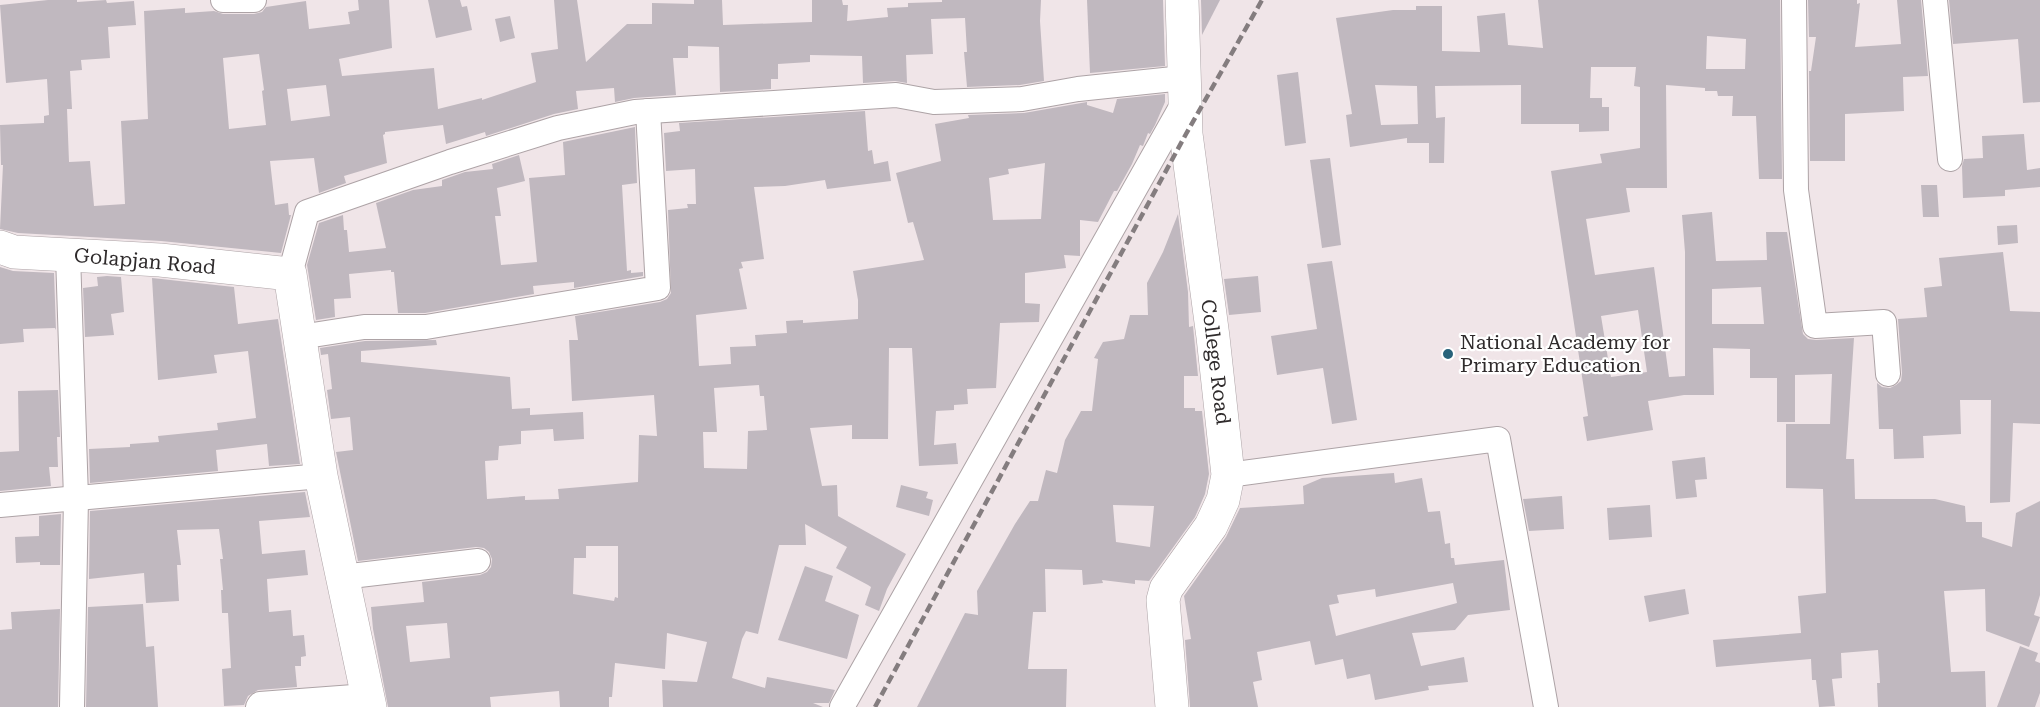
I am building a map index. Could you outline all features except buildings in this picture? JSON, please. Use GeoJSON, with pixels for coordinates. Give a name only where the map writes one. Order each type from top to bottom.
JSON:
{"type":"FeatureCollection","features":[{"type":"Feature","properties":{"kind":"street"},"geometry":{"type":"LineString","coordinates":[[223,0],[254,0]]}},
{"type":"Feature","properties":{"kind":"street","name":"College Road"},"geometry":{"type":"LineString","coordinates":[[1172,707],[1163,600],[1166,589],[1211,526],[1223,500],[1228,475],[1186,134],[1182,0]]}},
{"type":"Feature","properties":{"kind":"street"},"geometry":{"type":"LineString","coordinates":[[1794,0],[1796,190],[1815,326],[1884,322],[1888,374]]}},
{"type":"Feature","properties":{"kind":"street"},"geometry":{"type":"LineString","coordinates":[[1935,0],[1950,159]]}},
{"type":"Feature","properties":{"kind":"street"},"geometry":{"type":"LineString","coordinates":[[258,707],[260,704],[369,702],[321,476],[290,274],[307,212],[450,162],[558,128],[648,111],[896,94],[934,102],[1022,99],[1078,89],[1184,90],[842,707]]}},
{"type":"Feature","properties":{"kind":"street"},"geometry":{"type":"LineString","coordinates":[[300,337],[364,327],[426,327],[658,288],[648,111]]}},
{"type":"Feature","properties":{"kind":"street","name":"Golapjan Road"},"geometry":{"type":"LineString","coordinates":[[0,247],[14,252],[160,260],[290,274]]}},
{"type":"Feature","properties":{"kind":"street"},"geometry":{"type":"LineString","coordinates":[[68,255],[76,498],[72,707]]}},
{"type":"Feature","properties":{"kind":"street"},"geometry":{"type":"LineString","coordinates":[[1228,475],[1498,439],[1546,707]]}},
{"type":"Feature","properties":{"kind":"street"},"geometry":{"type":"LineString","coordinates":[[0,505],[321,476]]}},
{"type":"Feature","properties":{"kind":"street"},"geometry":{"type":"LineString","coordinates":[[342,577],[478,561]]}},
{"type":"Feature","properties":{"kind":"railway"},"geometry":{"type":"LineString","coordinates":[[875,707],[1186,134],[1262,0]]}},
{"type":"Feature","properties":{"kind":"place","name":"National Academy for Primary Education"},"geometry":{"type":"Point","coordinates":[1448,354]}}]}
